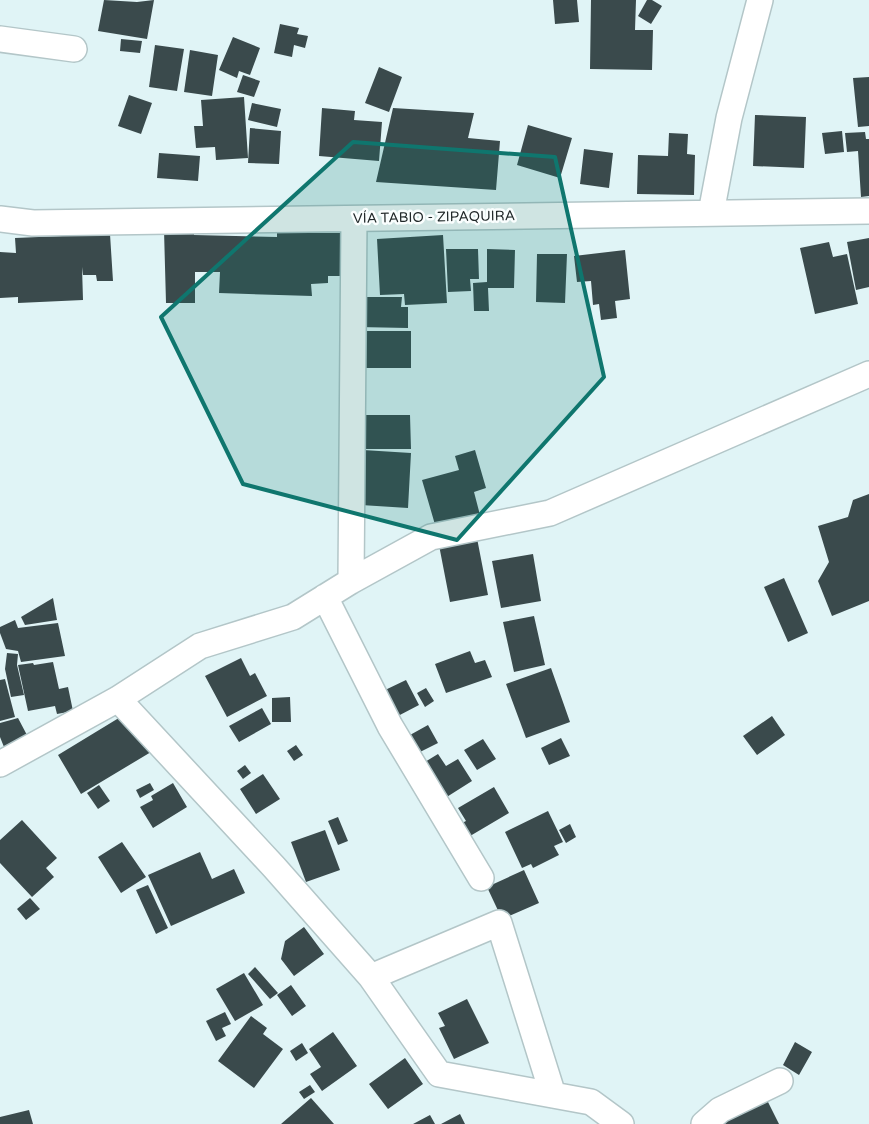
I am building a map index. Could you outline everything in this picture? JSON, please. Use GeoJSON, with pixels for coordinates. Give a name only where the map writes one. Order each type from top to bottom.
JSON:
{"type":"FeatureCollection","features":[{"type":"Feature","properties":{"kind":"street"},"geometry":{"type":"LineString","coordinates":[[711,213],[729,118],[760,0]]}},
{"type":"Feature","properties":{"kind":"street"},"geometry":{"type":"LineString","coordinates":[[0,39],[74,49]]}},
{"type":"Feature","properties":{"kind":"street","name":"VÍA TABIO - ZIPAQUIRA"},"geometry":{"type":"LineString","coordinates":[[0,218],[33,223],[869,211]]}},
{"type":"Feature","properties":{"kind":"street"},"geometry":{"type":"LineString","coordinates":[[351,581],[354,218]]}},
{"type":"Feature","properties":{"kind":"street"},"geometry":{"type":"LineString","coordinates":[[0,764],[118,699],[200,646],[293,617],[351,581],[430,537],[550,513],[869,374]]}},
{"type":"Feature","properties":{"kind":"street"},"geometry":{"type":"LineString","coordinates":[[325,597],[390,726],[481,878]]}},
{"type":"Feature","properties":{"kind":"street"},"geometry":{"type":"LineString","coordinates":[[118,699],[274,867],[371,977],[439,1074],[591,1102],[621,1124]]}},
{"type":"Feature","properties":{"kind":"street"},"geometry":{"type":"LineString","coordinates":[[371,977],[499,923],[553,1095]]}},
{"type":"Feature","properties":{"kind":"street"},"geometry":{"type":"LineString","coordinates":[[704,1124],[720,1110],[780,1081]]}},
{"type":"Feature","properties":{"kind":"highlighted area"},"geometry":{"type":"Polygon","coordinates":[[[353,142],[555,157],[604,377],[457,540],[243,484],[161,317],[353,142]]]}},
{"type":"Feature","properties":{"kind":"building"},"geometry":{"type":"Polygon","coordinates":[[[104,0],[137,2],[154,0],[147,39],[98,31],[104,0]]]}},
{"type":"Feature","properties":{"kind":"building"},"geometry":{"type":"Polygon","coordinates":[[[553,0],[577,0],[579,22],[555,24],[553,0]]]}},
{"type":"Feature","properties":{"kind":"building"},"geometry":{"type":"Polygon","coordinates":[[[591,0],[636,0],[635,30],[653,30],[652,70],[590,69],[591,0]]]}},
{"type":"Feature","properties":{"kind":"building"},"geometry":{"type":"Polygon","coordinates":[[[647,0],[652,0],[662,6],[651,24],[638,16],[647,0]]]}},
{"type":"Feature","properties":{"kind":"building"},"geometry":{"type":"Polygon","coordinates":[[[280,24],[299,28],[297,34],[308,36],[305,48],[294,45],[292,57],[274,53],[280,24]]]}},
{"type":"Feature","properties":{"kind":"building"},"geometry":{"type":"Polygon","coordinates":[[[233,37],[260,48],[250,75],[239,71],[237,78],[219,70],[233,37]]]}},
{"type":"Feature","properties":{"kind":"building"},"geometry":{"type":"Polygon","coordinates":[[[121,39],[142,41],[140,53],[120,51],[121,39]]]}},
{"type":"Feature","properties":{"kind":"building"},"geometry":{"type":"Polygon","coordinates":[[[155,45],[184,49],[177,91],[149,87],[155,45]]]}},
{"type":"Feature","properties":{"kind":"building"},"geometry":{"type":"Polygon","coordinates":[[[190,50],[218,55],[212,96],[184,92],[190,50]]]}},
{"type":"Feature","properties":{"kind":"building"},"geometry":{"type":"Polygon","coordinates":[[[379,67],[402,77],[389,112],[365,103],[379,67]]]}},
{"type":"Feature","properties":{"kind":"building"},"geometry":{"type":"Polygon","coordinates":[[[243,75],[260,81],[254,97],[237,92],[243,75]]]}},
{"type":"Feature","properties":{"kind":"building"},"geometry":{"type":"Polygon","coordinates":[[[869,77],[869,126],[858,127],[853,78],[869,77]]]}},
{"type":"Feature","properties":{"kind":"building"},"geometry":{"type":"Polygon","coordinates":[[[129,95],[152,103],[141,134],[118,126],[129,95]]]}},
{"type":"Feature","properties":{"kind":"building"},"geometry":{"type":"Polygon","coordinates":[[[244,97],[248,158],[216,160],[215,147],[196,148],[194,126],[203,126],[201,100],[244,97]]]}},
{"type":"Feature","properties":{"kind":"building"},"geometry":{"type":"Polygon","coordinates":[[[252,103],[281,109],[277,127],[248,120],[252,103]]]}},
{"type":"Feature","properties":{"kind":"building"},"geometry":{"type":"Polygon","coordinates":[[[322,108],[355,111],[354,120],[382,122],[379,161],[319,156],[322,108]]]}},
{"type":"Feature","properties":{"kind":"building"},"geometry":{"type":"Polygon","coordinates":[[[393,108],[474,113],[468,138],[500,141],[496,190],[376,182],[393,108]]]}},
{"type":"Feature","properties":{"kind":"building"},"geometry":{"type":"Polygon","coordinates":[[[755,115],[806,117],[804,168],[753,166],[755,115]]]}},
{"type":"Feature","properties":{"kind":"building"},"geometry":{"type":"Polygon","coordinates":[[[528,125],[572,138],[560,178],[517,165],[528,125]]]}},
{"type":"Feature","properties":{"kind":"building"},"geometry":{"type":"Polygon","coordinates":[[[250,128],[281,131],[279,164],[248,163],[250,128]]]}},
{"type":"Feature","properties":{"kind":"building"},"geometry":{"type":"Polygon","coordinates":[[[842,131],[844,152],[825,154],[822,133],[842,131]]]}},
{"type":"Feature","properties":{"kind":"building"},"geometry":{"type":"Polygon","coordinates":[[[865,132],[866,139],[869,139],[869,196],[861,197],[858,151],[847,152],[845,133],[865,132]]]}},
{"type":"Feature","properties":{"kind":"building"},"geometry":{"type":"Polygon","coordinates":[[[669,133],[688,134],[687,154],[695,155],[694,195],[637,194],[638,155],[668,156],[669,133]]]}},
{"type":"Feature","properties":{"kind":"building"},"geometry":{"type":"Polygon","coordinates":[[[584,149],[613,153],[609,188],[580,184],[584,149]]]}},
{"type":"Feature","properties":{"kind":"building"},"geometry":{"type":"Polygon","coordinates":[[[159,153],[200,156],[198,181],[157,178],[159,153]]]}},
{"type":"Feature","properties":{"kind":"building"},"geometry":{"type":"Polygon","coordinates":[[[308,228],[309,233],[346,233],[347,276],[328,276],[328,283],[311,284],[312,296],[219,293],[220,272],[195,272],[195,303],[166,303],[164,230],[194,229],[194,235],[277,237],[277,229],[308,228]]]}},
{"type":"Feature","properties":{"kind":"building"},"geometry":{"type":"Polygon","coordinates":[[[110,234],[113,281],[97,281],[96,275],[83,275],[82,267],[83,300],[18,303],[18,297],[0,298],[0,252],[16,253],[15,238],[110,234]]]}},
{"type":"Feature","properties":{"kind":"building"},"geometry":{"type":"Polygon","coordinates":[[[443,235],[447,303],[405,305],[404,294],[380,295],[377,239],[443,235]]]}},
{"type":"Feature","properties":{"kind":"building"},"geometry":{"type":"Polygon","coordinates":[[[869,238],[869,287],[856,290],[847,242],[869,238]]]}},
{"type":"Feature","properties":{"kind":"building"},"geometry":{"type":"Polygon","coordinates":[[[829,242],[833,257],[847,254],[858,304],[815,314],[800,248],[829,242]]]}},
{"type":"Feature","properties":{"kind":"building"},"geometry":{"type":"Polygon","coordinates":[[[446,249],[478,249],[479,279],[470,279],[471,291],[448,292],[446,249]]]}},
{"type":"Feature","properties":{"kind":"building"},"geometry":{"type":"Polygon","coordinates":[[[487,249],[515,250],[514,288],[488,288],[489,311],[474,311],[473,283],[487,282],[487,249]]]}},
{"type":"Feature","properties":{"kind":"building"},"geometry":{"type":"Polygon","coordinates":[[[625,250],[630,299],[615,301],[617,318],[601,320],[599,304],[593,305],[591,281],[577,282],[574,256],[625,250]]]}},
{"type":"Feature","properties":{"kind":"building"},"geometry":{"type":"Polygon","coordinates":[[[537,254],[567,254],[565,303],[536,302],[537,254]]]}},
{"type":"Feature","properties":{"kind":"building"},"geometry":{"type":"Polygon","coordinates":[[[358,297],[402,297],[401,307],[408,307],[408,328],[358,327],[358,297]]]}},
{"type":"Feature","properties":{"kind":"building"},"geometry":{"type":"Polygon","coordinates":[[[358,331],[411,331],[411,368],[359,368],[358,331]]]}},
{"type":"Feature","properties":{"kind":"building"},"geometry":{"type":"Polygon","coordinates":[[[359,415],[410,415],[411,449],[359,449],[359,415]]]}},
{"type":"Feature","properties":{"kind":"building"},"geometry":{"type":"Polygon","coordinates":[[[363,450],[411,453],[408,508],[361,505],[363,450]]]}},
{"type":"Feature","properties":{"kind":"building"},"geometry":{"type":"Polygon","coordinates":[[[475,450],[486,488],[474,492],[480,515],[436,528],[422,480],[459,470],[455,456],[475,450]]]}},
{"type":"Feature","properties":{"kind":"building"},"geometry":{"type":"Polygon","coordinates":[[[869,494],[869,601],[832,616],[818,581],[829,562],[818,526],[848,517],[853,500],[869,494]]]}},
{"type":"Feature","properties":{"kind":"building"},"geometry":{"type":"Polygon","coordinates":[[[476,533],[488,595],[450,602],[438,540],[476,533]]]}},
{"type":"Feature","properties":{"kind":"building"},"geometry":{"type":"Polygon","coordinates":[[[533,554],[541,601],[501,608],[492,561],[533,554]]]}},
{"type":"Feature","properties":{"kind":"building"},"geometry":{"type":"Polygon","coordinates":[[[784,578],[808,633],[788,642],[764,587],[784,578]]]}},
{"type":"Feature","properties":{"kind":"building"},"geometry":{"type":"Polygon","coordinates":[[[53,598],[57,620],[25,625],[21,617],[53,598]]]}},
{"type":"Feature","properties":{"kind":"building"},"geometry":{"type":"Polygon","coordinates":[[[534,616],[545,665],[514,672],[503,622],[534,616]]]}},
{"type":"Feature","properties":{"kind":"building"},"geometry":{"type":"Polygon","coordinates":[[[15,620],[18,628],[58,623],[65,656],[21,662],[18,651],[6,649],[0,633],[0,627],[15,620]]]}},
{"type":"Feature","properties":{"kind":"building"},"geometry":{"type":"Polygon","coordinates":[[[470,651],[475,663],[485,660],[492,677],[446,693],[435,664],[470,651]]]}},
{"type":"Feature","properties":{"kind":"building"},"geometry":{"type":"Polygon","coordinates":[[[7,653],[18,654],[17,665],[24,695],[11,697],[5,669],[7,653]]]}},
{"type":"Feature","properties":{"kind":"building"},"geometry":{"type":"Polygon","coordinates":[[[241,658],[250,676],[255,673],[267,696],[227,717],[205,676],[241,658]]]}},
{"type":"Feature","properties":{"kind":"building"},"geometry":{"type":"Polygon","coordinates":[[[53,662],[59,689],[68,687],[73,711],[57,714],[55,706],[28,711],[18,665],[53,662]]]}},
{"type":"Feature","properties":{"kind":"building"},"geometry":{"type":"Polygon","coordinates":[[[551,668],[570,722],[526,738],[506,684],[551,668]]]}},
{"type":"Feature","properties":{"kind":"building"},"geometry":{"type":"Polygon","coordinates":[[[5,679],[15,717],[0,721],[0,680],[5,679]]]}},
{"type":"Feature","properties":{"kind":"building"},"geometry":{"type":"Polygon","coordinates":[[[406,680],[419,705],[396,717],[383,691],[406,680]]]}},
{"type":"Feature","properties":{"kind":"building"},"geometry":{"type":"Polygon","coordinates":[[[426,688],[434,701],[425,707],[417,693],[426,688]]]}},
{"type":"Feature","properties":{"kind":"building"},"geometry":{"type":"Polygon","coordinates":[[[290,697],[291,722],[272,722],[272,698],[290,697]]]}},
{"type":"Feature","properties":{"kind":"building"},"geometry":{"type":"Polygon","coordinates":[[[262,708],[271,724],[239,742],[229,726],[262,708]]]}},
{"type":"Feature","properties":{"kind":"building"},"geometry":{"type":"Polygon","coordinates":[[[127,713],[151,752],[81,794],[58,755],[127,713]]]}},
{"type":"Feature","properties":{"kind":"building"},"geometry":{"type":"Polygon","coordinates":[[[772,716],[785,735],[757,755],[743,736],[772,716]]]}},
{"type":"Feature","properties":{"kind":"building"},"geometry":{"type":"Polygon","coordinates":[[[18,718],[28,737],[4,747],[0,737],[0,723],[18,718]]]}},
{"type":"Feature","properties":{"kind":"building"},"geometry":{"type":"Polygon","coordinates":[[[428,725],[438,743],[420,752],[410,735],[428,725]]]}},
{"type":"Feature","properties":{"kind":"building"},"geometry":{"type":"Polygon","coordinates":[[[561,738],[570,756],[549,765],[541,748],[561,738]]]}},
{"type":"Feature","properties":{"kind":"building"},"geometry":{"type":"Polygon","coordinates":[[[483,739],[496,759],[477,770],[464,750],[483,739]]]}},
{"type":"Feature","properties":{"kind":"building"},"geometry":{"type":"Polygon","coordinates":[[[296,745],[303,755],[294,761],[287,751],[296,745]]]}},
{"type":"Feature","properties":{"kind":"building"},"geometry":{"type":"Polygon","coordinates":[[[438,754],[446,766],[458,759],[472,781],[442,800],[420,765],[438,754]]]}},
{"type":"Feature","properties":{"kind":"building"},"geometry":{"type":"Polygon","coordinates":[[[245,765],[251,773],[243,779],[237,771],[245,765]]]}},
{"type":"Feature","properties":{"kind":"building"},"geometry":{"type":"Polygon","coordinates":[[[263,774],[280,799],[256,814],[240,789],[263,774]]]}},
{"type":"Feature","properties":{"kind":"building"},"geometry":{"type":"Polygon","coordinates":[[[150,783],[154,790],[140,798],[136,790],[150,783]]]}},
{"type":"Feature","properties":{"kind":"building"},"geometry":{"type":"Polygon","coordinates":[[[173,783],[187,807],[153,828],[140,807],[153,800],[151,796],[173,783]]]}},
{"type":"Feature","properties":{"kind":"building"},"geometry":{"type":"Polygon","coordinates":[[[99,785],[110,801],[98,809],[87,793],[99,785]]]}},
{"type":"Feature","properties":{"kind":"building"},"geometry":{"type":"Polygon","coordinates":[[[494,787],[509,813],[465,839],[456,826],[466,821],[458,808],[494,787]]]}},
{"type":"Feature","properties":{"kind":"building"},"geometry":{"type":"Polygon","coordinates":[[[548,811],[563,842],[554,846],[559,855],[533,868],[531,864],[522,868],[505,832],[548,811]]]}},
{"type":"Feature","properties":{"kind":"building"},"geometry":{"type":"Polygon","coordinates":[[[338,817],[348,841],[338,845],[328,821],[338,817]]]}},
{"type":"Feature","properties":{"kind":"building"},"geometry":{"type":"Polygon","coordinates":[[[22,820],[57,858],[46,868],[54,877],[32,897],[0,863],[0,840],[22,820]]]}},
{"type":"Feature","properties":{"kind":"building"},"geometry":{"type":"Polygon","coordinates":[[[570,824],[576,837],[566,843],[559,830],[570,824]]]}},
{"type":"Feature","properties":{"kind":"building"},"geometry":{"type":"Polygon","coordinates":[[[325,830],[340,870],[306,882],[291,842],[325,830]]]}},
{"type":"Feature","properties":{"kind":"building"},"geometry":{"type":"Polygon","coordinates":[[[122,842],[146,877],[121,893],[98,857],[122,842]]]}},
{"type":"Feature","properties":{"kind":"building"},"geometry":{"type":"Polygon","coordinates":[[[200,852],[212,879],[234,869],[245,893],[171,926],[148,875],[200,852]]]}},
{"type":"Feature","properties":{"kind":"building"},"geometry":{"type":"Polygon","coordinates":[[[524,870],[539,903],[502,919],[487,887],[524,870]]]}},
{"type":"Feature","properties":{"kind":"building"},"geometry":{"type":"Polygon","coordinates":[[[148,885],[168,928],[156,934],[136,890],[148,885]]]}},
{"type":"Feature","properties":{"kind":"building"},"geometry":{"type":"Polygon","coordinates":[[[30,898],[40,909],[26,920],[17,909],[30,898]]]}},
{"type":"Feature","properties":{"kind":"building"},"geometry":{"type":"Polygon","coordinates":[[[304,927],[324,954],[294,976],[281,959],[285,941],[304,927]]]}},
{"type":"Feature","properties":{"kind":"building"},"geometry":{"type":"Polygon","coordinates":[[[255,967],[278,993],[270,999],[248,974],[255,967]]]}},
{"type":"Feature","properties":{"kind":"building"},"geometry":{"type":"Polygon","coordinates":[[[244,973],[263,1005],[235,1021],[216,989],[244,973]]]}},
{"type":"Feature","properties":{"kind":"building"},"geometry":{"type":"Polygon","coordinates":[[[291,985],[306,1006],[292,1016],[277,995],[291,985]]]}},
{"type":"Feature","properties":{"kind":"building"},"geometry":{"type":"Polygon","coordinates":[[[467,999],[489,1043],[454,1059],[439,1028],[445,1026],[438,1013],[467,999]]]}},
{"type":"Feature","properties":{"kind":"building"},"geometry":{"type":"Polygon","coordinates":[[[225,1012],[231,1024],[222,1028],[226,1036],[216,1041],[206,1021],[225,1012]]]}},
{"type":"Feature","properties":{"kind":"building"},"geometry":{"type":"Polygon","coordinates":[[[251,1016],[267,1028],[263,1034],[283,1049],[254,1088],[218,1061],[251,1016]]]}},
{"type":"Feature","properties":{"kind":"building"},"geometry":{"type":"Polygon","coordinates":[[[333,1032],[357,1066],[322,1091],[310,1074],[321,1067],[309,1049],[333,1032]]]}},
{"type":"Feature","properties":{"kind":"building"},"geometry":{"type":"Polygon","coordinates":[[[795,1042],[812,1052],[799,1075],[783,1065],[795,1042]]]}},
{"type":"Feature","properties":{"kind":"building"},"geometry":{"type":"Polygon","coordinates":[[[302,1043],[308,1053],[296,1061],[290,1051],[302,1043]]]}},
{"type":"Feature","properties":{"kind":"building"},"geometry":{"type":"Polygon","coordinates":[[[405,1058],[423,1084],[388,1109],[369,1084],[405,1058]]]}},
{"type":"Feature","properties":{"kind":"building"},"geometry":{"type":"Polygon","coordinates":[[[310,1085],[315,1092],[304,1099],[299,1092],[310,1085]]]}},
{"type":"Feature","properties":{"kind":"building"},"geometry":{"type":"Polygon","coordinates":[[[764,1094],[779,1124],[711,1124],[764,1094]]]}},
{"type":"Feature","properties":{"kind":"building"},"geometry":{"type":"Polygon","coordinates":[[[311,1098],[334,1124],[281,1124],[311,1098]]]}},
{"type":"Feature","properties":{"kind":"building"},"geometry":{"type":"Polygon","coordinates":[[[29,1110],[33,1124],[0,1124],[0,1117],[29,1110]]]}},
{"type":"Feature","properties":{"kind":"building"},"geometry":{"type":"Polygon","coordinates":[[[460,1114],[465,1124],[441,1124],[460,1114]]]}},
{"type":"Feature","properties":{"kind":"building"},"geometry":{"type":"Polygon","coordinates":[[[430,1115],[435,1124],[413,1124],[430,1115]]]}}]}
